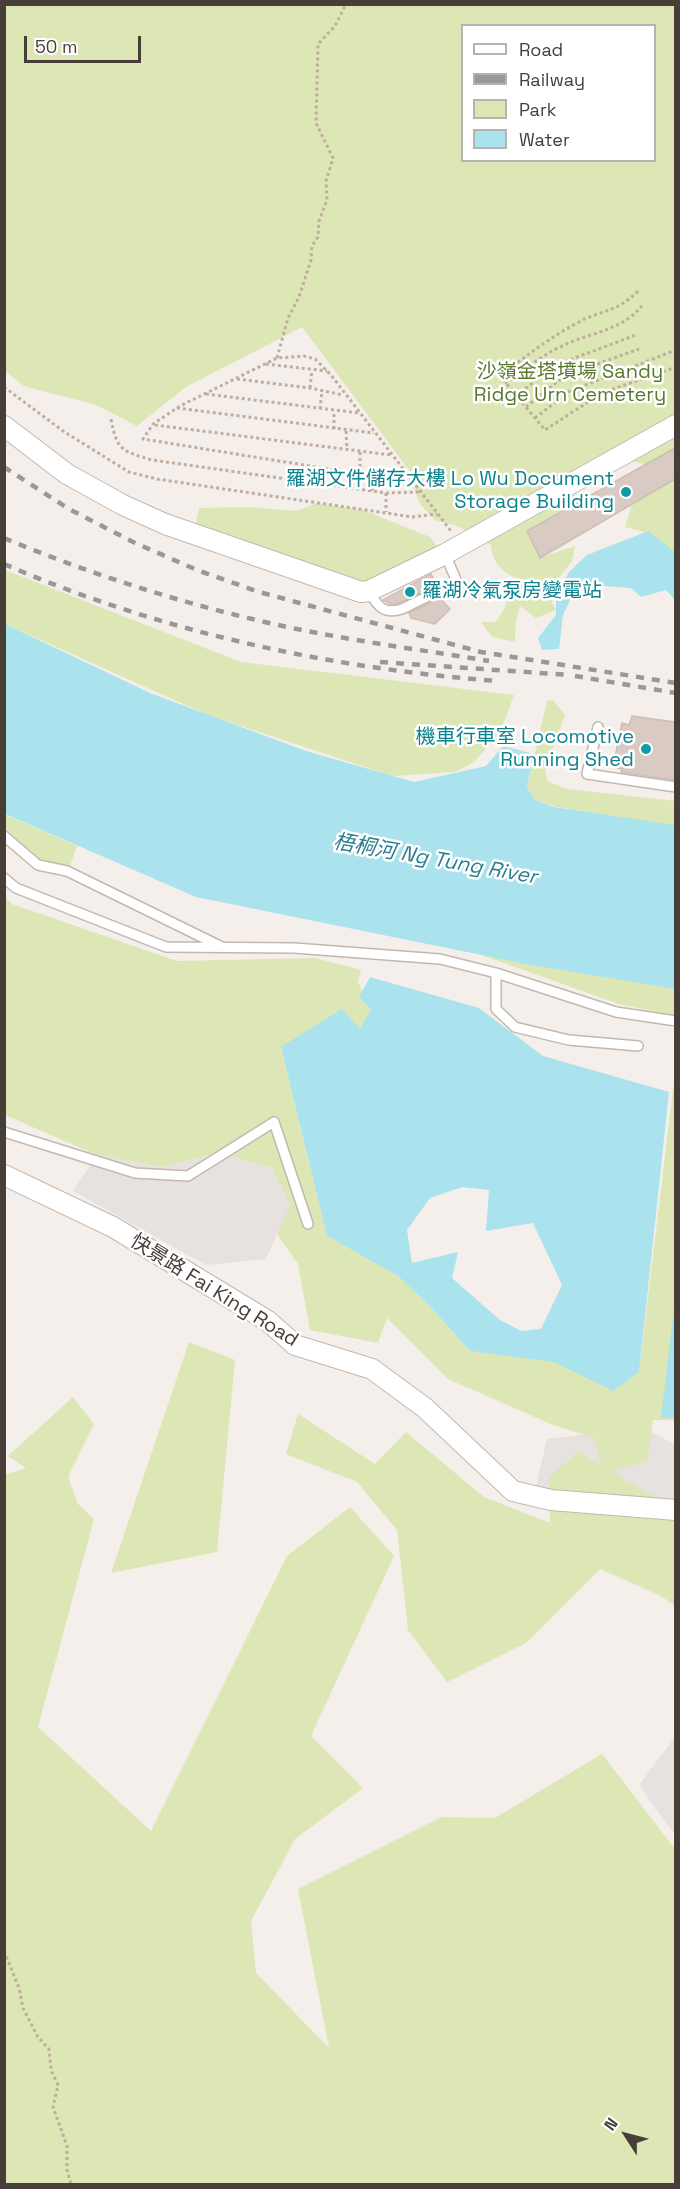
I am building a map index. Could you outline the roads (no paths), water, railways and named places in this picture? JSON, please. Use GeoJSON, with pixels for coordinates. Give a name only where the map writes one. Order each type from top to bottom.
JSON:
{"type":"FeatureCollection","features":[{"type":"Feature","properties":{"kind":"street"},"geometry":{"type":"LineString","coordinates":[[4,426],[67,474],[165,524],[361,592],[369,591],[445,554],[675,425]]}},
{"type":"Feature","properties":{"kind":"street","name":"快景路 Fai King Road"},"geometry":{"type":"LineString","coordinates":[[4,1175],[113,1227],[268,1321],[295,1345],[372,1369],[425,1408],[513,1491],[551,1500],[675,1510]]}},
{"type":"Feature","properties":{"kind":"lane"},"geometry":{"type":"LineString","coordinates":[[369,591],[376,605],[393,611],[402,609],[457,582],[445,554]]}},
{"type":"Feature","properties":{"kind":"lane"},"geometry":{"type":"LineString","coordinates":[[598,727],[587,774],[675,787]]}},
{"type":"Feature","properties":{"kind":"lane"},"geometry":{"type":"LineString","coordinates":[[4,836],[38,865],[68,871],[224,948]]}},
{"type":"Feature","properties":{"kind":"lane"},"geometry":{"type":"LineString","coordinates":[[4,878],[16,888],[166,947],[294,948],[440,959],[496,973],[616,1012],[675,1021]]}},
{"type":"Feature","properties":{"kind":"lane"},"geometry":{"type":"LineString","coordinates":[[496,973],[495,1009],[515,1027],[569,1040],[638,1046]]}},
{"type":"Feature","properties":{"kind":"lane"},"geometry":{"type":"LineString","coordinates":[[4,1132],[135,1173],[188,1176],[274,1122],[308,1224]]}},
{"type":"Feature","properties":{"kind":"water"},"geometry":{"type":"Polygon","coordinates":[[[648,531],[675,552],[675,600],[666,590],[641,597],[631,588],[579,581],[563,615],[559,649],[542,650],[538,638],[556,615],[556,594],[569,572],[587,555],[648,531]]]}},
{"type":"Feature","properties":{"kind":"water","name":"梧桐河 Ng Tung River"},"geometry":{"type":"Polygon","coordinates":[[[5,624],[150,693],[306,751],[414,782],[486,766],[503,746],[534,754],[527,787],[535,800],[554,807],[675,825],[675,989],[526,964],[196,897],[5,814],[5,624]]]}},
{"type":"Feature","properties":{"kind":"water"},"geometry":{"type":"Polygon","coordinates":[[[370,977],[479,1008],[543,1056],[669,1092],[639,1372],[613,1391],[554,1362],[470,1351],[429,1305],[398,1276],[327,1236],[281,1047],[342,1009],[360,1029],[371,1009],[359,997],[370,977]],[[462,1187],[430,1198],[407,1230],[412,1263],[458,1252],[452,1278],[500,1320],[521,1331],[541,1329],[562,1285],[533,1223],[486,1231],[489,1190],[462,1187]]]}},
{"type":"Feature","properties":{"kind":"water"},"geometry":{"type":"Polygon","coordinates":[[[675,1300],[675,1418],[661,1418],[675,1300]]]}},
{"type":"Feature","properties":{"kind":"railway"},"geometry":{"type":"LineString","coordinates":[[4,467],[69,509],[133,542],[197,570],[259,592],[481,652],[676,683]]}},
{"type":"Feature","properties":{"kind":"railway"},"geometry":{"type":"LineString","coordinates":[[4,538],[108,577],[215,610],[312,632],[489,661]]}},
{"type":"Feature","properties":{"kind":"railway"},"geometry":{"type":"LineString","coordinates":[[4,564],[124,609],[246,643],[371,667],[497,681]]}},
{"type":"Feature","properties":{"kind":"railway"},"geometry":{"type":"LineString","coordinates":[[380,662],[570,675]]}},
{"type":"Feature","properties":{"kind":"railway"},"geometry":{"type":"LineString","coordinates":[[575,676],[676,693]]}},
{"type":"Feature","properties":{"kind":"place","name":"羅湖文件儲存大樓 Lo Wu Document Storage Building"},"geometry":{"type":"Point","coordinates":[626,492]}},
{"type":"Feature","properties":{"kind":"place","name":"羅湖冷氣泵房變電站"},"geometry":{"type":"Point","coordinates":[410,592]}},
{"type":"Feature","properties":{"kind":"place","name":"機車行車室 Locomotive Running Shed"},"geometry":{"type":"Point","coordinates":[646,749]}},
{"type":"Feature","properties":{"kind":"park label","name":"沙嶺金塔墳場 Sandy Ridge Urn Cemetery"},"geometry":{"type":"Point","coordinates":[570,384]}}]}
